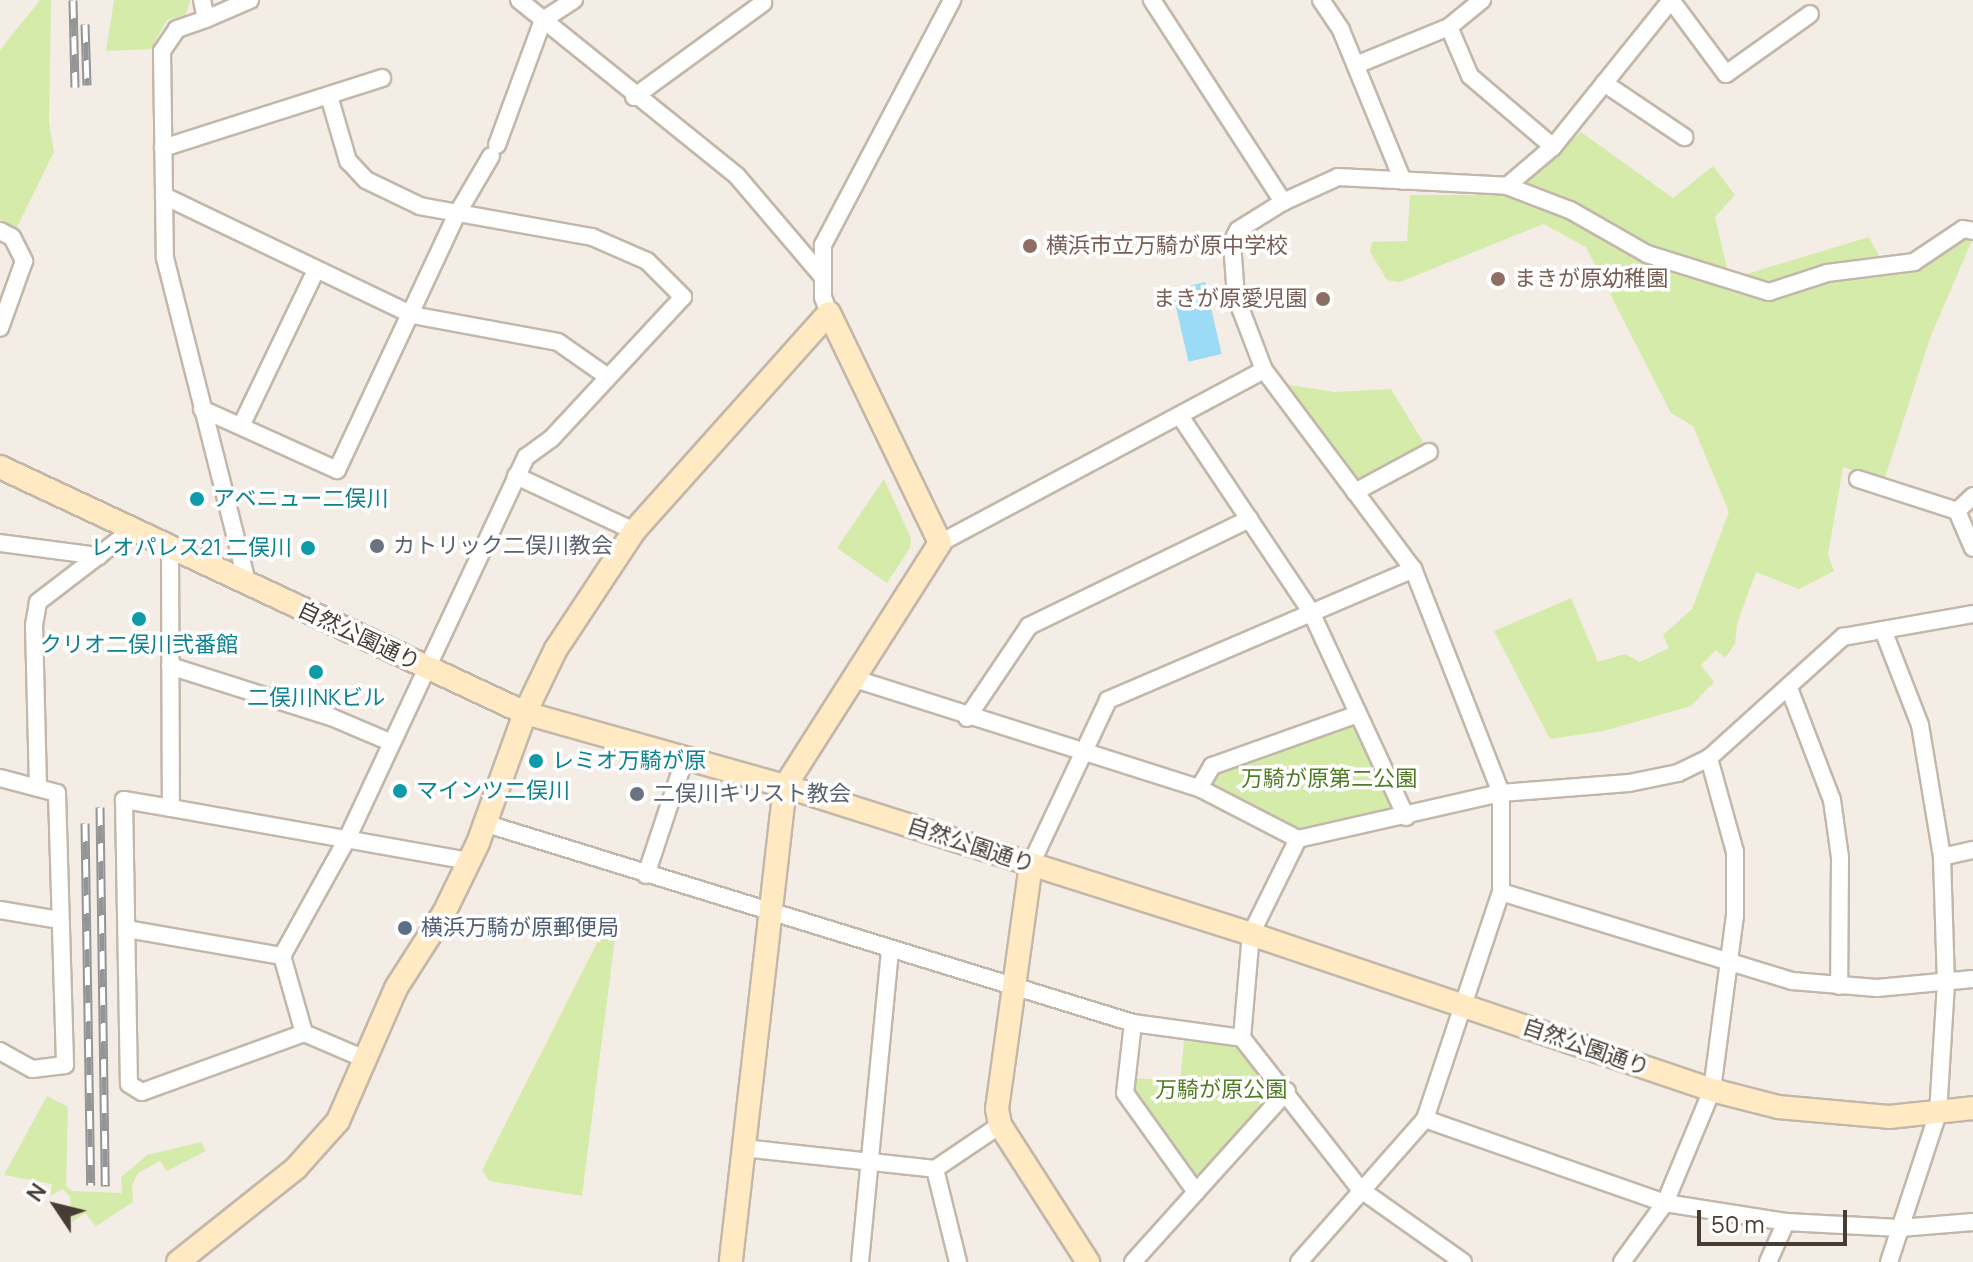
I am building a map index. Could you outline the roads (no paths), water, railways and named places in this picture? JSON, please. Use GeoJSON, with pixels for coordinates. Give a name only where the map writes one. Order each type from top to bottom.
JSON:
{"type":"FeatureCollection","features":[{"type":"Feature","properties":{"kind":"street"},"geometry":{"type":"LineString","coordinates":[[202,0],[206,19]]}},
{"type":"Feature","properties":{"kind":"street"},"geometry":{"type":"LineString","coordinates":[[247,583],[165,258],[162,51],[177,29],[250,0]]}},
{"type":"Feature","properties":{"kind":"street"},"geometry":{"type":"LineString","coordinates":[[519,0],[634,97],[737,176],[822,276]]}},
{"type":"Feature","properties":{"kind":"street"},"geometry":{"type":"LineString","coordinates":[[202,409],[337,470],[457,214],[494,151],[543,20],[574,0]]}},
{"type":"Feature","properties":{"kind":"street"},"geometry":{"type":"LineString","coordinates":[[940,543],[829,313],[822,276],[823,245],[952,0]]}},
{"type":"Feature","properties":{"kind":"street"},"geometry":{"type":"LineString","coordinates":[[1152,0],[1283,202]]}},
{"type":"Feature","properties":{"kind":"street"},"geometry":{"type":"LineString","coordinates":[[1321,0],[1356,65],[1403,181]]}},
{"type":"Feature","properties":{"kind":"street"},"geometry":{"type":"LineString","coordinates":[[1356,65],[1449,27],[1482,0]]}},
{"type":"Feature","properties":{"kind":"street"},"geometry":{"type":"LineString","coordinates":[[1507,186],[1553,147],[1671,0],[1726,74],[1810,14]]}},
{"type":"Feature","properties":{"kind":"street"},"geometry":{"type":"LineString","coordinates":[[634,97],[763,3]]}},
{"type":"Feature","properties":{"kind":"street"},"geometry":{"type":"LineString","coordinates":[[1449,27],[1470,76],[1553,147]]}},
{"type":"Feature","properties":{"kind":"street"},"geometry":{"type":"LineString","coordinates":[[163,148],[382,78]]}},
{"type":"Feature","properties":{"kind":"street"},"geometry":{"type":"LineString","coordinates":[[1604,83],[1684,137]]}},
{"type":"Feature","properties":{"kind":"street"},"geometry":{"type":"LineString","coordinates":[[304,1033],[282,956],[347,839],[424,666],[516,476],[526,457],[551,439],[683,297],[647,261],[592,237],[420,206],[357,172],[329,96]]}},
{"type":"Feature","properties":{"kind":"street"},"geometry":{"type":"LineString","coordinates":[[1299,1262],[1360,1189],[1425,1119],[1467,1007],[1501,892],[1501,793],[1413,569],[1264,370],[1236,297],[1232,242],[1238,230],[1283,202],[1338,177],[1507,186],[1570,210],[1647,254],[1769,292],[1827,273],[1914,262],[1963,229],[1973,231]]}},
{"type":"Feature","properties":{"kind":"street"},"geometry":{"type":"LineString","coordinates":[[164,196],[412,315],[558,342],[608,377]]}},
{"type":"Feature","properties":{"kind":"street"},"geometry":{"type":"LineString","coordinates":[[0,231],[12,237],[24,261],[0,328]]}},
{"type":"Feature","properties":{"kind":"street"},"geometry":{"type":"LineString","coordinates":[[241,426],[316,270]]}},
{"type":"Feature","properties":{"kind":"street"},"geometry":{"type":"LineString","coordinates":[[178,1262],[319,1146],[338,1121],[396,988],[470,861],[487,824],[525,713],[556,649],[634,531],[829,313]]}},
{"type":"Feature","properties":{"kind":"street"},"geometry":{"type":"LineString","coordinates":[[731,1262],[768,914],[785,786],[940,543],[1264,370]]}},
{"type":"Feature","properties":{"kind":"street"},"geometry":{"type":"LineString","coordinates":[[1180,416],[1311,612],[1406,817]]}},
{"type":"Feature","properties":{"kind":"street"},"geometry":{"type":"LineString","coordinates":[[1355,492],[1429,452]]}},
{"type":"Feature","properties":{"kind":"street","name":"自然公園通り"},"geometry":{"type":"LineString","coordinates":[[0,467],[525,713],[785,786],[1031,864],[1251,934],[1712,1090],[1778,1107],[1889,1117],[1973,1108]]}},
{"type":"Feature","properties":{"kind":"street"},"geometry":{"type":"LineString","coordinates":[[516,476],[634,531]]}},
{"type":"Feature","properties":{"kind":"street"},"geometry":{"type":"LineString","coordinates":[[1858,479],[1957,511],[1973,548]]}},
{"type":"Feature","properties":{"kind":"street"},"geometry":{"type":"LineString","coordinates":[[1957,511],[1973,496]]}},
{"type":"Feature","properties":{"kind":"street"},"geometry":{"type":"LineString","coordinates":[[967,718],[1029,626],[1249,519]]}},
{"type":"Feature","properties":{"kind":"street"},"geometry":{"type":"LineString","coordinates":[[38,788],[34,625],[38,602],[133,529]]}},
{"type":"Feature","properties":{"kind":"street"},"geometry":{"type":"LineString","coordinates":[[0,543],[99,556]]}},
{"type":"Feature","properties":{"kind":"street"},"geometry":{"type":"LineString","coordinates":[[170,546],[171,808]]}},
{"type":"Feature","properties":{"kind":"street"},"geometry":{"type":"LineString","coordinates":[[1088,1262],[1000,1125],[997,1109],[1031,864],[1081,752],[1108,700],[1413,569]]}},
{"type":"Feature","properties":{"kind":"street"},"geometry":{"type":"LineString","coordinates":[[852,678],[967,718],[1199,788],[1298,839],[1406,817],[1501,793],[1629,783],[1678,773],[1709,758],[1843,637],[1973,614]]}},
{"type":"Feature","properties":{"kind":"street"},"geometry":{"type":"LineString","coordinates":[[1883,630],[1920,725],[1942,857],[1946,983],[1938,1113],[1889,1262]]}},
{"type":"Feature","properties":{"kind":"street"},"geometry":{"type":"LineString","coordinates":[[170,666],[331,717],[390,742]]}},
{"type":"Feature","properties":{"kind":"street"},"geometry":{"type":"LineString","coordinates":[[1789,688],[1832,800],[1840,858],[1839,986]]}},
{"type":"Feature","properties":{"kind":"street"},"geometry":{"type":"LineString","coordinates":[[1199,788],[1212,766],[1358,714]]}},
{"type":"Feature","properties":{"kind":"street"},"geometry":{"type":"LineString","coordinates":[[646,875],[685,758]]}},
{"type":"Feature","properties":{"kind":"street"},"geometry":{"type":"LineString","coordinates":[[1622,1262],[1665,1203],[1712,1090],[1730,966],[1735,852],[1709,758]]}},
{"type":"Feature","properties":{"kind":"street"},"geometry":{"type":"LineString","coordinates":[[0,778],[57,793],[65,1065],[32,1069],[0,1051]]}},
{"type":"Feature","properties":{"kind":"street"},"geometry":{"type":"LineString","coordinates":[[367,1060],[304,1033],[142,1092],[129,1084],[124,800],[470,861]]}},
{"type":"Feature","properties":{"kind":"street"},"geometry":{"type":"LineString","coordinates":[[487,824],[768,914],[1013,984],[1133,1023],[1242,1038],[1287,1091],[1360,1189],[1460,1261]]}},
{"type":"Feature","properties":{"kind":"street"},"geometry":{"type":"LineString","coordinates":[[1242,1038],[1251,934],[1298,839]]}},
{"type":"Feature","properties":{"kind":"street"},"geometry":{"type":"LineString","coordinates":[[1942,857],[1973,850]]}},
{"type":"Feature","properties":{"kind":"street"},"geometry":{"type":"LineString","coordinates":[[1501,892],[1730,966],[1839,986],[1946,983],[1973,979]]}},
{"type":"Feature","properties":{"kind":"street"},"geometry":{"type":"LineString","coordinates":[[0,910],[60,920]]}},
{"type":"Feature","properties":{"kind":"street"},"geometry":{"type":"LineString","coordinates":[[127,929],[282,956]]}},
{"type":"Feature","properties":{"kind":"street"},"geometry":{"type":"LineString","coordinates":[[860,1262],[890,950]]}},
{"type":"Feature","properties":{"kind":"street"},"geometry":{"type":"LineString","coordinates":[[1133,1023],[1125,1093],[1196,1192]]}},
{"type":"Feature","properties":{"kind":"street"},"geometry":{"type":"LineString","coordinates":[[1133,1262],[1287,1091]]}},
{"type":"Feature","properties":{"kind":"street"},"geometry":{"type":"LineString","coordinates":[[1425,1119],[1665,1203],[1786,1222],[1900,1228],[1973,1222]]}},
{"type":"Feature","properties":{"kind":"street"},"geometry":{"type":"LineString","coordinates":[[743,1148],[935,1169],[1000,1125]]}},
{"type":"Feature","properties":{"kind":"street"},"geometry":{"type":"LineString","coordinates":[[935,1169],[958,1262]]}},
{"type":"Feature","properties":{"kind":"street"},"geometry":{"type":"LineString","coordinates":[[1768,1262],[1786,1222]]}},
{"type":"Feature","properties":{"kind":"water"},"geometry":{"type":"Polygon","coordinates":[[[1205,282],[1222,354],[1189,362],[1172,290],[1205,282]]]}},
{"type":"Feature","properties":{"kind":"railway"},"geometry":{"type":"LineString","coordinates":[[73,0],[75,87]]}},
{"type":"Feature","properties":{"kind":"railway"},"geometry":{"type":"LineString","coordinates":[[85,24],[87,85]]}},
{"type":"Feature","properties":{"kind":"railway"},"geometry":{"type":"LineString","coordinates":[[100,807],[105,1186]]}},
{"type":"Feature","properties":{"kind":"railway"},"geometry":{"type":"LineString","coordinates":[[85,823],[91,1185]]}},
{"type":"Feature","properties":{"kind":"place","name":"横浜市立万騎が原中学校"},"geometry":{"type":"Point","coordinates":[1030,246]}},
{"type":"Feature","properties":{"kind":"place","name":"まきが原幼稚園"},"geometry":{"type":"Point","coordinates":[1498,279]}},
{"type":"Feature","properties":{"kind":"place","name":"まきが原愛児園"},"geometry":{"type":"Point","coordinates":[1323,299]}},
{"type":"Feature","properties":{"kind":"place","name":"アベニュー二俣川"},"geometry":{"type":"Point","coordinates":[197,499]}},
{"type":"Feature","properties":{"kind":"place","name":"カトリック二俣川教会"},"geometry":{"type":"Point","coordinates":[377,546]}},
{"type":"Feature","properties":{"kind":"place","name":"レオパレス21 二俣川"},"geometry":{"type":"Point","coordinates":[308,548]}},
{"type":"Feature","properties":{"kind":"place","name":"クリオ二俣川弐番館"},"geometry":{"type":"Point","coordinates":[139,619]}},
{"type":"Feature","properties":{"kind":"place","name":"二俣川NKビル"},"geometry":{"type":"Point","coordinates":[316,672]}},
{"type":"Feature","properties":{"kind":"place","name":"レミオ万騎が原"},"geometry":{"type":"Point","coordinates":[536,761]}},
{"type":"Feature","properties":{"kind":"place","name":"マインツ二俣川"},"geometry":{"type":"Point","coordinates":[400,791]}},
{"type":"Feature","properties":{"kind":"place","name":"二俣川キリスト教会"},"geometry":{"type":"Point","coordinates":[637,794]}},
{"type":"Feature","properties":{"kind":"place","name":"横浜万騎が原郵便局"},"geometry":{"type":"Point","coordinates":[405,928]}},
{"type":"Feature","properties":{"kind":"park label","name":"万騎が原第二公園"},"geometry":{"type":"Point","coordinates":[1329,779]}},
{"type":"Feature","properties":{"kind":"park label","name":"万騎が原公園"},"geometry":{"type":"Point","coordinates":[1221,1090]}}]}
